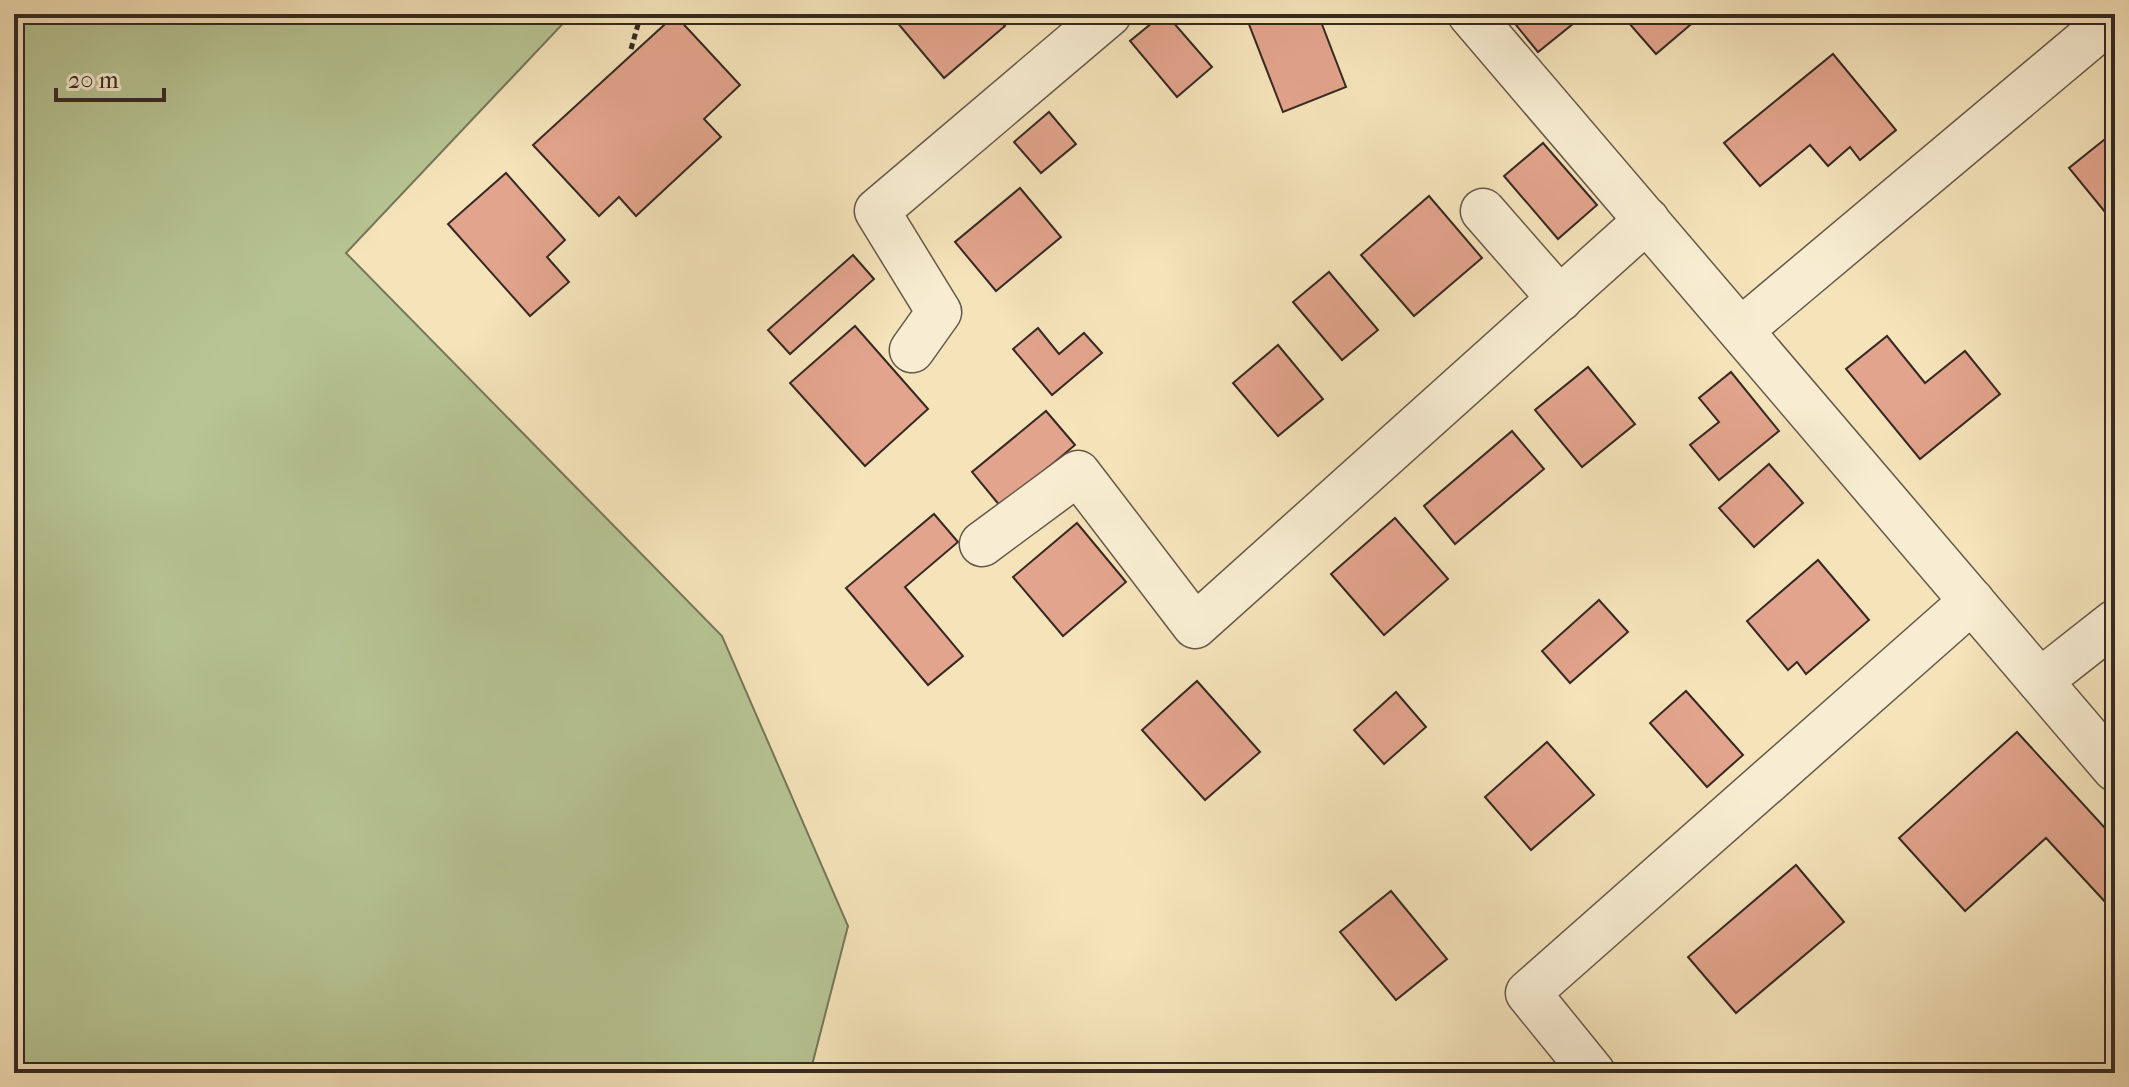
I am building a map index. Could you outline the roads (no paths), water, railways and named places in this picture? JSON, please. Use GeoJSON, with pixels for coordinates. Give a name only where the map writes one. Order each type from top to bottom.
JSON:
{"type":"FeatureCollection","features":[{"type":"Feature","properties":{"kind":"street"},"geometry":{"type":"LineString","coordinates":[[912,350],[939,312],[877,211],[1109,14]]}},
{"type":"Feature","properties":{"kind":"street"},"geometry":{"type":"LineString","coordinates":[[1470,14],[2115,769]]}},
{"type":"Feature","properties":{"kind":"street"},"geometry":{"type":"LineString","coordinates":[[1741,330],[2115,16]]}},
{"type":"Feature","properties":{"kind":"street"},"geometry":{"type":"LineString","coordinates":[[1483,211],[1560,299]]}},
{"type":"Feature","properties":{"kind":"street"},"geometry":{"type":"LineString","coordinates":[[982,544],[1078,473],[1195,626],[1647,220]]}},
{"type":"Feature","properties":{"kind":"street"},"geometry":{"type":"LineString","coordinates":[[1593,1073],[1528,993],[1972,601]]}},
{"type":"Feature","properties":{"kind":"street"},"geometry":{"type":"LineString","coordinates":[[2040,681],[2115,622]]}}]}
